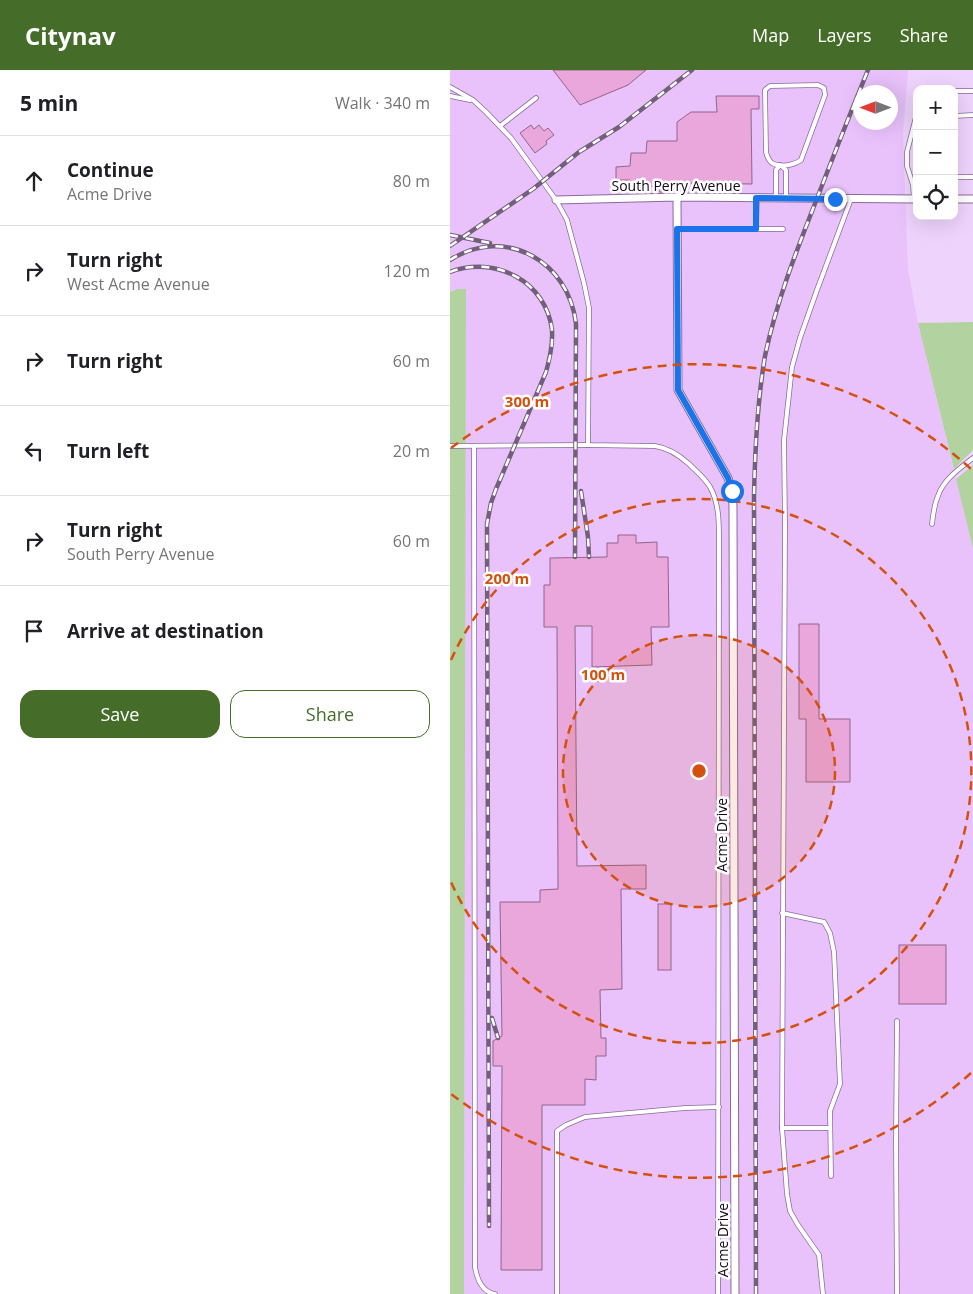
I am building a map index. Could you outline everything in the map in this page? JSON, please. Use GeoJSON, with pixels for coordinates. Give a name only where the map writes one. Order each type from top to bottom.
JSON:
{"type":"FeatureCollection","features":[{"type":"Feature","properties":{"kind":"street","name":"South Perry Avenue"},"geometry":{"type":"LineString","coordinates":[[556,200],[677,197],[913,199]]}},
{"type":"Feature","properties":{"kind":"street"},"geometry":{"type":"LineString","coordinates":[[677,197],[677,229]]}},
{"type":"Feature","properties":{"kind":"street"},"geometry":{"type":"LineString","coordinates":[[958,199],[973,199]]}},
{"type":"Feature","properties":{"kind":"street","name":"Acme Drive"},"geometry":{"type":"LineString","coordinates":[[677,229],[678,390],[728,478],[732,491],[733,507],[735,1294]]}},
{"type":"Feature","properties":{"kind":"lane"},"geometry":{"type":"LineString","coordinates":[[780,165],[791,165],[801,160],[825,95],[824,88],[821,86],[770,86],[766,90],[766,152],[769,161],[780,165],[786,170],[786,198]]}},
{"type":"Feature","properties":{"kind":"lane"},"geometry":{"type":"LineString","coordinates":[[450,87],[473,100],[511,138],[556,200],[567,220],[589,308],[588,445]]}},
{"type":"Feature","properties":{"kind":"lane"},"geometry":{"type":"LineString","coordinates":[[958,91],[973,91]]}},
{"type":"Feature","properties":{"kind":"lane"},"geometry":{"type":"LineString","coordinates":[[450,96],[473,100]]}},
{"type":"Feature","properties":{"kind":"lane"},"geometry":{"type":"LineString","coordinates":[[500,126],[536,98]]}},
{"type":"Feature","properties":{"kind":"lane"},"geometry":{"type":"LineString","coordinates":[[958,116],[973,115]]}},
{"type":"Feature","properties":{"kind":"lane"},"geometry":{"type":"LineString","coordinates":[[913,127],[907,152],[907,166],[913,188]]}},
{"type":"Feature","properties":{"kind":"lane"},"geometry":{"type":"LineString","coordinates":[[776,198],[776,170],[780,165]]}},
{"type":"Feature","properties":{"kind":"lane"},"geometry":{"type":"LineString","coordinates":[[958,177],[973,177]]}},
{"type":"Feature","properties":{"kind":"lane"},"geometry":{"type":"LineString","coordinates":[[756,198],[756,229]]}},
{"type":"Feature","properties":{"kind":"lane"},"geometry":{"type":"LineString","coordinates":[[824,1294],[819,1255],[790,1211],[782,1128],[784,440],[787,398],[792,367],[800,338],[851,199]]}},
{"type":"Feature","properties":{"kind":"lane"},"geometry":{"type":"LineString","coordinates":[[677,229],[783,229]]}},
{"type":"Feature","properties":{"kind":"lane"},"geometry":{"type":"LineString","coordinates":[[450,446],[588,445],[663,447],[681,457],[701,475],[709,485],[714,496],[719,528],[718,1294]]}},
{"type":"Feature","properties":{"kind":"lane"},"geometry":{"type":"LineString","coordinates":[[474,446],[475,1267],[479,1283],[485,1290],[495,1294]]}},
{"type":"Feature","properties":{"kind":"lane"},"geometry":{"type":"LineString","coordinates":[[932,524],[937,497],[942,486],[973,458]]}},
{"type":"Feature","properties":{"kind":"lane"},"geometry":{"type":"LineString","coordinates":[[782,913],[824,922],[830,933],[834,952],[840,1084],[830,1111],[831,1176]]}},
{"type":"Feature","properties":{"kind":"lane"},"geometry":{"type":"LineString","coordinates":[[897,1022],[897,1294]]}},
{"type":"Feature","properties":{"kind":"lane"},"geometry":{"type":"LineString","coordinates":[[557,1294],[557,1131],[585,1117],[718,1107]]}},
{"type":"Feature","properties":{"kind":"lane"},"geometry":{"type":"LineString","coordinates":[[782,1128],[830,1128]]}},
{"type":"Feature","properties":{"kind":"shaded area"},"geometry":{"type":"Polygon","coordinates":[[[450,70],[908,70],[903,134],[908,270],[918,323],[973,549],[973,1294],[464,1294],[466,289],[457,289],[450,292],[450,70]]]}},
{"type":"Feature","properties":{"kind":"green space"},"geometry":{"type":"Polygon","coordinates":[[[457,289],[466,289],[464,1294],[450,1294],[450,292],[457,289]]]}},
{"type":"Feature","properties":{"kind":"green space"},"geometry":{"type":"Polygon","coordinates":[[[973,322],[973,450],[954,469],[918,323],[973,322]]]}},
{"type":"Feature","properties":{"kind":"green space"},"geometry":{"type":"Polygon","coordinates":[[[973,465],[973,549],[956,479],[973,465]]]}},
{"type":"Feature","properties":{"kind":"building"},"geometry":{"type":"Polygon","coordinates":[[[553,70],[646,70],[628,85],[580,105],[553,70]]]}},
{"type":"Feature","properties":{"kind":"building"},"geometry":{"type":"Polygon","coordinates":[[[716,96],[759,96],[759,109],[751,109],[752,184],[674,183],[674,192],[659,192],[659,186],[630,187],[630,180],[616,180],[616,167],[630,166],[631,153],[646,153],[647,141],[677,141],[677,122],[691,112],[717,112],[716,96]]]}},
{"type":"Feature","properties":{"kind":"building"},"geometry":{"type":"Polygon","coordinates":[[[531,125],[534,129],[539,125],[544,131],[548,128],[554,135],[546,141],[547,144],[535,153],[520,133],[531,125]]]}},
{"type":"Feature","properties":{"kind":"building"},"geometry":{"type":"Polygon","coordinates":[[[618,535],[636,535],[636,543],[657,542],[657,557],[668,557],[669,627],[651,627],[652,665],[592,667],[592,626],[575,626],[577,866],[646,865],[646,889],[621,889],[622,989],[600,990],[601,1038],[606,1038],[606,1056],[596,1056],[596,1080],[585,1079],[585,1105],[542,1105],[542,1270],[501,1270],[502,1066],[493,1066],[493,1041],[502,1036],[500,902],[540,902],[540,890],[558,889],[557,627],[544,627],[544,585],[550,585],[550,558],[607,557],[607,543],[618,543],[618,535]]]}},
{"type":"Feature","properties":{"kind":"building"},"geometry":{"type":"Polygon","coordinates":[[[799,624],[819,624],[819,719],[850,719],[850,782],[806,782],[806,719],[799,719],[799,624]]]}},
{"type":"Feature","properties":{"kind":"building"},"geometry":{"type":"Polygon","coordinates":[[[658,904],[671,904],[671,970],[658,970],[658,904]]]}},
{"type":"Feature","properties":{"kind":"building"},"geometry":{"type":"Polygon","coordinates":[[[899,945],[946,945],[946,1004],[899,1004],[899,945]]]}},
{"type":"Feature","properties":{"kind":"railway"},"geometry":{"type":"LineString","coordinates":[[450,246],[533,189],[579,152],[619,127],[692,70]]}},
{"type":"Feature","properties":{"kind":"railway"},"geometry":{"type":"LineString","coordinates":[[756,1294],[754,496],[758,409],[765,356],[787,278],[868,70]]}},
{"type":"Feature","properties":{"kind":"railway"},"geometry":{"type":"LineString","coordinates":[[450,235],[490,243]]}},
{"type":"Feature","properties":{"kind":"railway"},"geometry":{"type":"LineString","coordinates":[[450,260],[471,250],[492,246],[512,248],[531,255],[548,267],[561,282],[571,302],[576,324],[575,557]]}},
{"type":"Feature","properties":{"kind":"railway"},"geometry":{"type":"LineString","coordinates":[[450,272],[484,267],[516,276],[540,298],[548,313],[552,330],[551,351],[546,372],[496,489],[487,524],[489,1226]]}},
{"type":"Feature","properties":{"kind":"railway"},"geometry":{"type":"LineString","coordinates":[[581,491],[589,557]]}},
{"type":"Feature","properties":{"kind":"railway"},"geometry":{"type":"LineString","coordinates":[[492,1018],[498,1038]]}},
{"type":"Feature","properties":{"kind":"route"},"geometry":{"type":"LineString","coordinates":[[732,491],[728,478],[678,390],[677,229],[756,229],[756,198],[835,199]]}}]}
